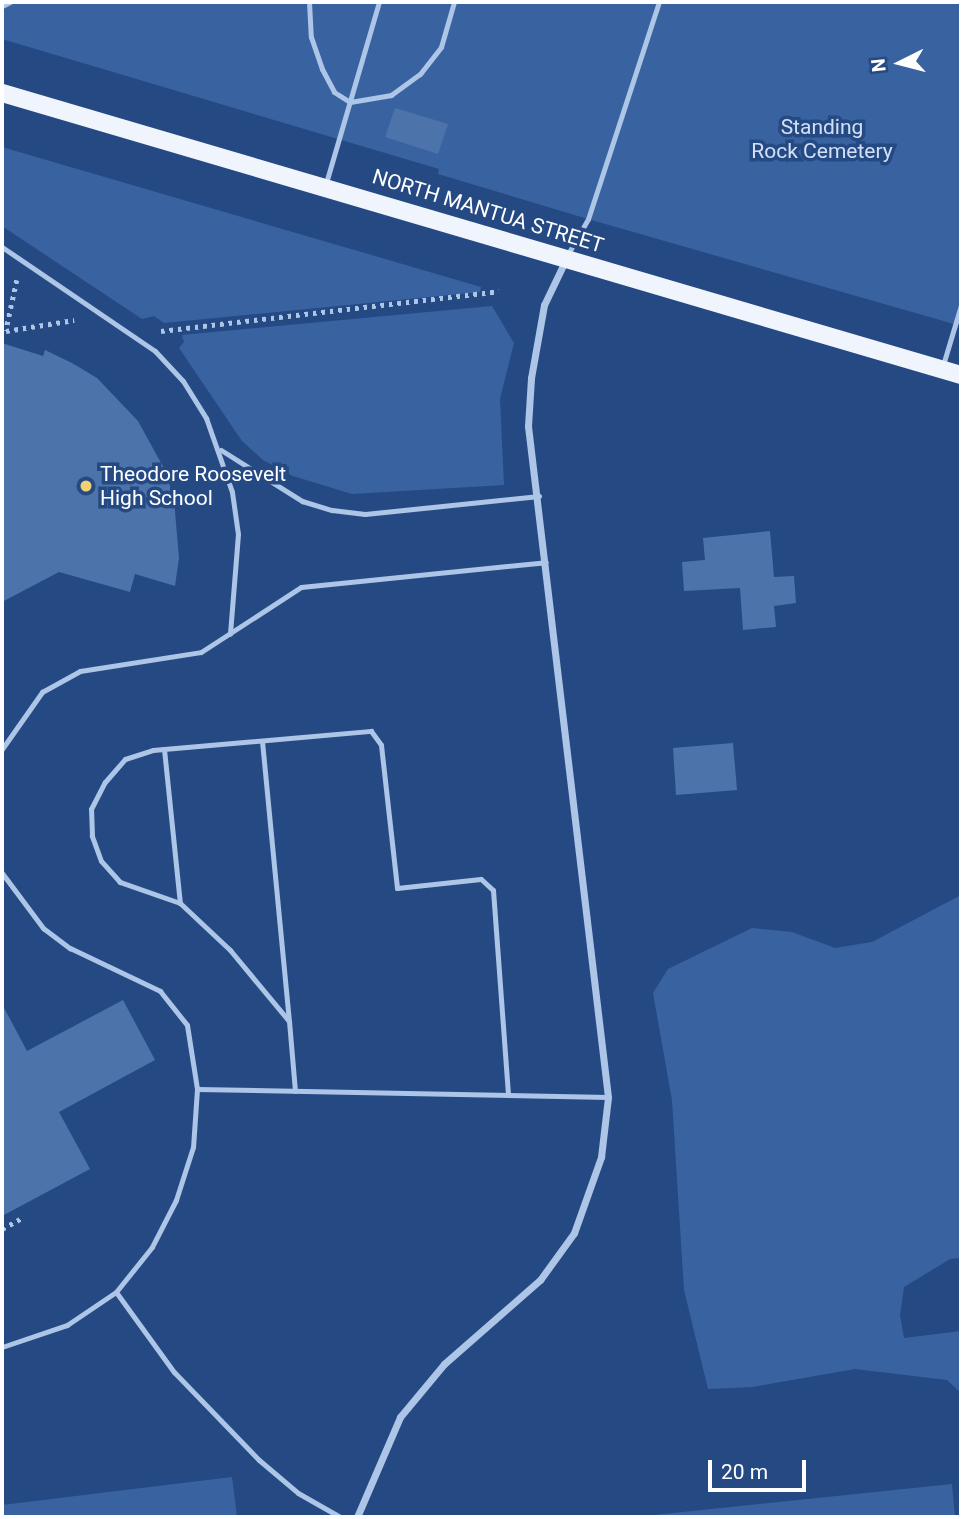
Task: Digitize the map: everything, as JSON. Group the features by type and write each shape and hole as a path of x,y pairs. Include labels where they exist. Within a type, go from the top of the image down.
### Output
{"main road":[{"name":"NORTH MANTUA STREET","path":"2,93 326,186 961,375"}],"street":[{"path":"357,1517 400,1417 444,1364 540,1280 573,1233 601,1157 608,1097 548,561 528,426 531,378 544,304 567,257"}],"lane":[{"path":"2,6 10,2"},
{"path":"309,2 311,37 321,69 334,92 350,102 391,95 420,74 441,47 454,2"},
{"path":"326,186 379,2"},
{"path":"567,257 588,219 659,2"},
{"path":"2,247 133,334 183,381 221,450 238,534 230,634"},
{"path":"942,369 961,305"},
{"path":"221,450 302,500 331,510 365,514 538,496"},
{"path":"2,749 31,702 80,671 201,652 301,587 548,561"},
{"path":"289,1021 230,950 180,903 120,882 102,861 92,836 91,810 105,782 125,759 164,749 371,731 381,745 397,888 481,879 493,890 508,1094"},
{"path":"262,741 295,1091"},
{"path":"164,749 180,903"},
{"path":"2,873 43,928 70,948 160,991 187,1025 197,1089 193,1147 176,1200 152,1247 116,1292 67,1325 2,1347"},
{"path":"197,1089 608,1097"},
{"path":"116,1292 174,1372 259,1460 298,1493 340,1517"}],"path":[{"path":"18,274 6,331 102,314"},
{"path":"133,334 499,291"},
{"path":"2,1229 24,1217"}],"green space":[{"name":"Standing Rock Cemetery","path":"2,2 961,2 961,326 588,219 438,174 439,169 2,39"},
{"path":"2,147 481,287 480,292 164,323 154,316 142,319 2,226"},
{"path":"492,306 514,343 500,399 504,485 352,494 293,476 263,460 242,441 179,348 184,342 182,335"},
{"path":"961,895 961,1258 950,1259 904,1287 900,1315 904,1338 961,1331 961,1393 947,1380 855,1369 752,1387 708,1389 684,1290 672,1100 653,993 668,969 752,928 792,932 835,948 872,942"},
{"path":"232,1477 237,1517 2,1517 2,1505"},
{"path":"952,1484 955,1517 635,1517"}],"building":[{"path":"395,108 448,124 438,154 385,137"},
{"name":"Theodore Roosevelt High School","path":"2,343 43,356 45,350 72,363 97,378 138,421 166,472 174,500 179,558 175,586 135,574 130,592 59,572 2,602"},
{"path":"770,531 774,577 794,576 796,603 774,606 776,627 743,630 740,588 684,591 682,562 705,560 703,538"},
{"path":"733,743 737,790 676,795 673,748"},
{"path":"123,1000 155,1060 59,1112 90,1169 2,1216 2,1004 27,1051"}],"place":[{"name":"Theodore Roosevelt High School","path":"86,486"}]}
